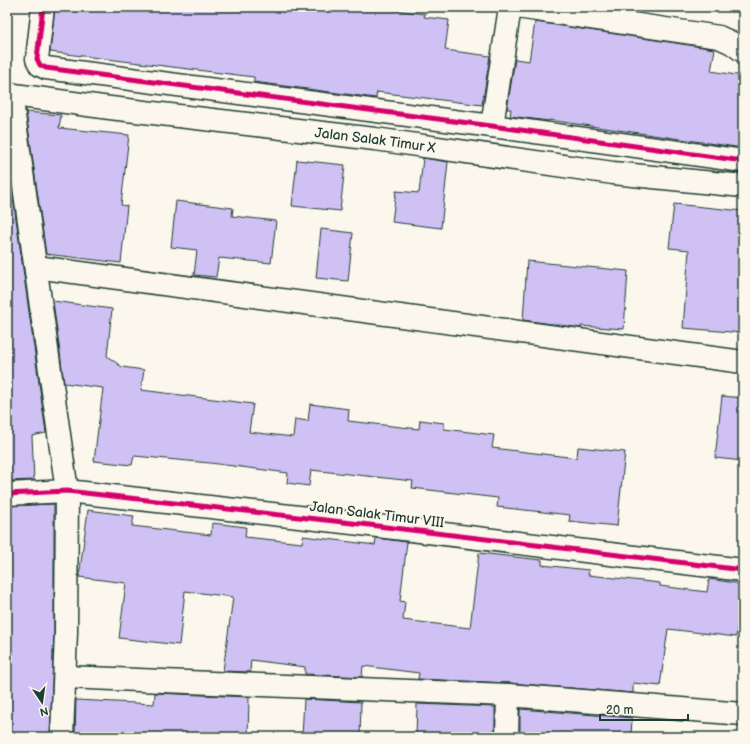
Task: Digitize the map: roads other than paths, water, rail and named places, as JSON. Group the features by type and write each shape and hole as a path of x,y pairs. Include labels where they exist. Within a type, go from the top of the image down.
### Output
{"street":[{"path":"43,7 37,59 40,66 46,68 492,126 743,161"},
{"path":"492,126 510,7"},
{"path":"517,7 719,37 732,42 743,51"},
{"path":"9,94 36,267 67,491 65,677 62,737"},
{"name":"Jalan Salak Timur X","path":"9,94 110,108 375,139 613,173 743,186"},
{"path":"36,267 743,362"},
{"name":"Jalan Salak Timur VIII","path":"7,494 67,491 361,524 743,570"},
{"path":"65,677 508,695 743,714"},
{"path":"507,737 508,695"}]}
